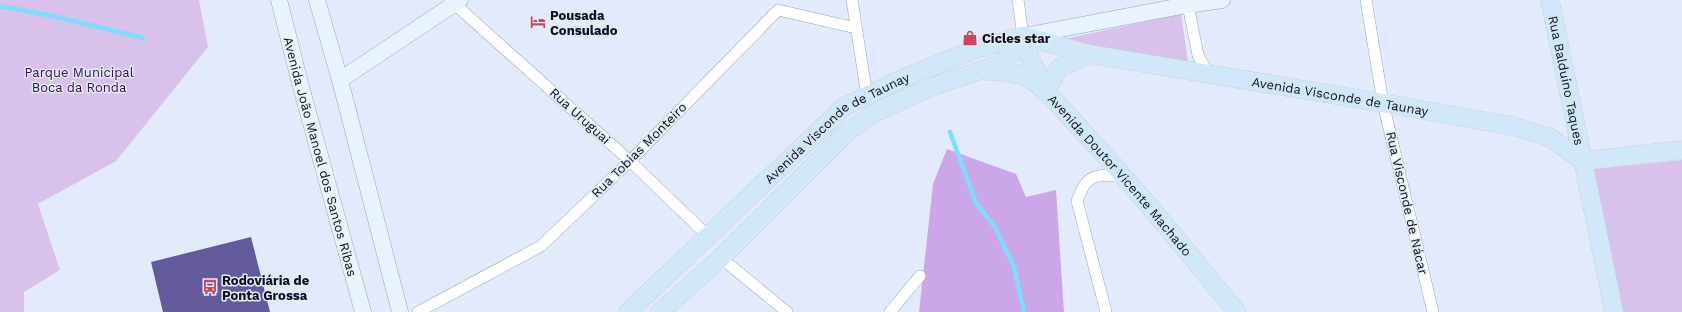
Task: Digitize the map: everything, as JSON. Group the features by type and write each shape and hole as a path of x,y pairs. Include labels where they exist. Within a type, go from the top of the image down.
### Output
{"main road":[{"name":"Avenida João Manoel dos Santos Ribas","path":"279,0 362,312"},
{"path":"317,0 340,80 400,312"},
{"path":"982,71 1000,64 1008,58 1014,52 1023,36 1187,2 1222,0"},
{"name":"Rua Balduíno Taques","path":"1550,0 1614,312"},
{"path":"340,80 454,1"},
{"path":"1023,36 1030,58 1046,92"},
{"name":"Avenida Visconde de Taunay","path":"628,312 844,107 899,80 973,50 1023,36 1090,54 1512,126 1549,138 1583,160"},
{"path":"1046,92 1059,68 1090,54"},
{"name":"Avenida Visconde de Taunay","path":"660,312 721,258 853,128 876,112 928,88 982,71"},
{"name":"Avenida Doutor Vicente Machado","path":"982,71 1002,71 1014,73 1030,80 1046,92 1125,177 1237,312"},
{"path":"1583,160 1682,150"}],"street":[{"path":"852,0 867,96"},
{"path":"1018,0 1023,36"},
{"name":"Rua Visconde de Nácar","path":"1366,0 1383,103 1433,312"},
{"name":"Rua Uruguai","path":"454,1 630,161 708,236"},
{"path":"1187,2 1198,55 1208,73"},
{"name":"Rua Tobias Monteiro","path":"418,312 541,246 630,161 778,10 856,28"},
{"path":"1106,312 1077,201 1085,184 1094,178 1106,175 1125,177"},
{"path":"721,258 787,312"},
{"path":"890,312 920,276"}],"green space":[{"name":"Parque Municipal Boca da Ronda","path":"0,0 199,0 208,47 116,161 38,204 60,270 24,292 24,312 0,312"},
{"path":"1181,14 1188,62 1060,40"},
{"path":"1682,160 1682,312 1622,312 1593,169"}],"shaded area":[{"path":"947,149 1016,174 1026,197 1056,190 1064,312 919,312 933,184"}],"building":[{"name":"Rodoviária de Ponta Grossa","path":"251,237 270,312 163,312 151,262"}],"waterway":[{"path":"0,6 53,16 143,38"},
{"path":"950,132 976,203 995,227 1014,267 1024,312"}],"place":[{"name":"Pousada Consulado","path":"538,22"},
{"name":"Cicles star","path":"970,38"},
{"name":"Rodoviária de Ponta Grossa","path":"210,287"}]}
